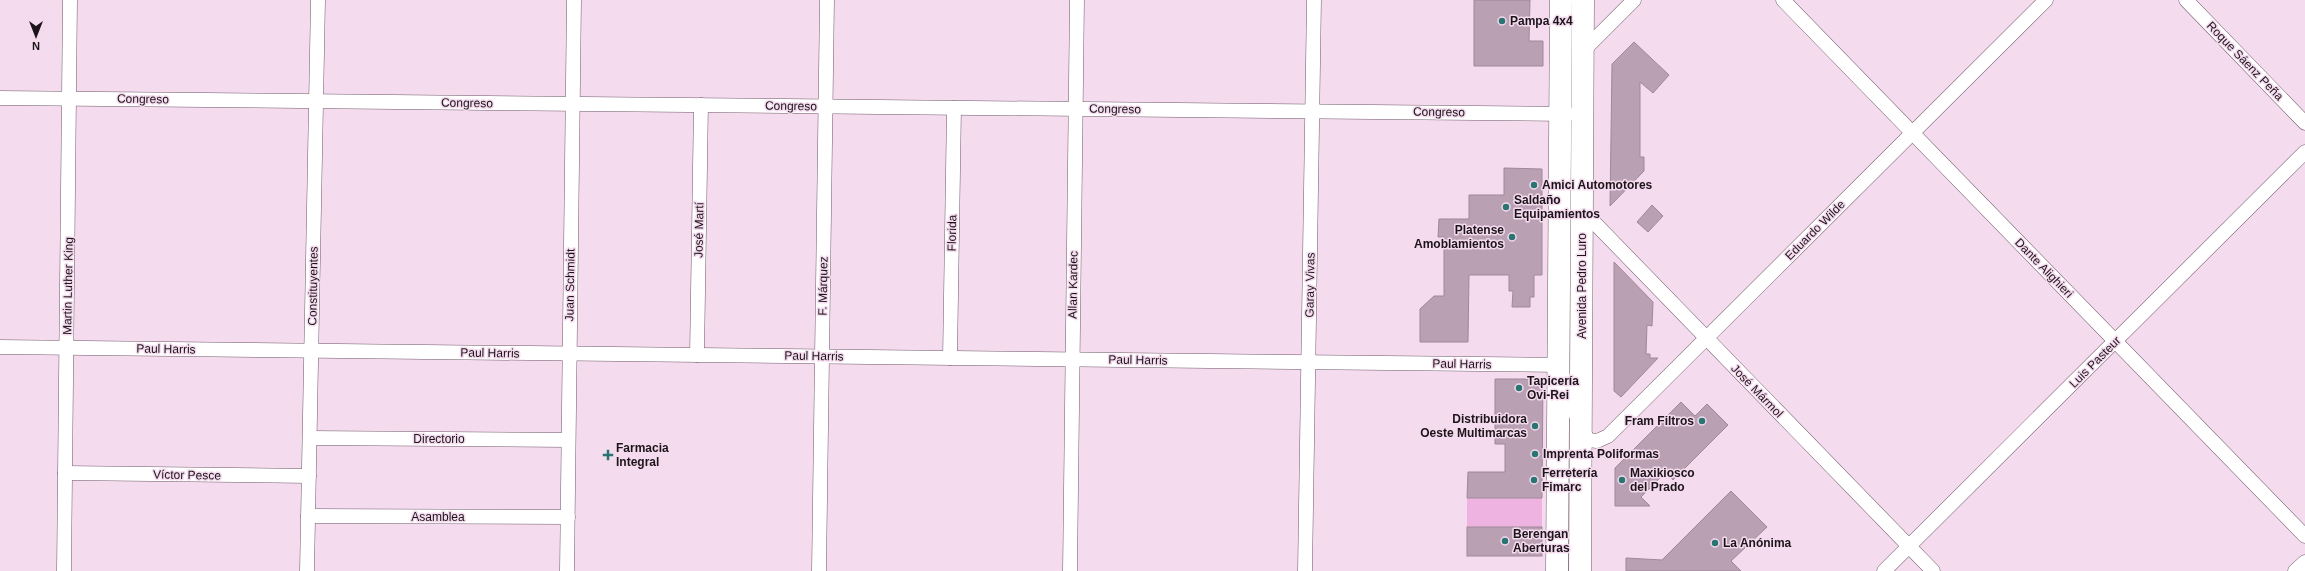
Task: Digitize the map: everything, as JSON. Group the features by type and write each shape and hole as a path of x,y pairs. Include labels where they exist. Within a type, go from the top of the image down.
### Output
{"main road":[{"name":"Avenida Pedro Luro","path":"1558,571 1561,0"},
{"name":"Avenida Pedro Luro","path":"1580,571 1583,0"}],"street":[{"name":"Martin Luther King","path":"64,571 70,0"},
{"name":"Constituyentes","path":"307,571 318,0"},
{"name":"Juan Schmidt","path":"567,571 574,0"},
{"name":"F. Márquez","path":"819,571 827,0"},
{"name":"Allan Kardec","path":"1070,571 1076,0"},
{"name":"Garay Vivas","path":"1305,571 1314,0"},
{"path":"1583,51 1634,0"},
{"name":"Dante Alighieri","path":"1783,0 2305,536"},
{"name":"Eduardo Wilde","path":"1581,430 1589,440 1597,441 1605,438 2046,0"},
{"name":"Roque Sáenz Peña","path":"2186,0 2305,122"},
{"name":"Congreso","path":"0,98 1583,114"},
{"name":"José Martí","path":"697,355 701,105"},
{"name":"Florida","path":"950,358 954,108"},
{"name":"Luis Pasteur","path":"1884,571 2305,152"},
{"name":"José Mármol","path":"1582,210 1933,571"},
{"name":"Paul Harris","path":"0,347 1558,365"},
{"path":"1558,365 1581,430"},
{"name":"Directorio","path":"310,438 568,440"},
{"name":"Víctor Pesce","path":"66,473 309,476"},
{"name":"Asamblea","path":"308,516 568,517"},
{"path":"2296,571 2305,562"}],"shaded area":[{"path":"1568,419 1570,419 1570,571 1566,571"},
{"path":"1467,498 1542,498 1542,527 1467,527"}],"building":[{"path":"1474,0 1530,0 1529,41 1543,41 1543,66 1474,66"},
{"path":"1634,42 1669,75 1653,93 1640,82 1640,157 1644,157 1644,171 1610,206 1612,64"},
{"path":"1504,168 1542,169 1542,275 1534,275 1534,297 1530,297 1530,307 1512,307 1513,291 1509,291 1509,275 1469,275 1468,342 1420,342 1420,309 1434,296 1444,296 1444,237 1438,237 1439,219 1469,219 1469,195 1504,195"},
{"path":"1652,205 1663,216 1648,232 1637,222"},
{"path":"1614,262 1653,302 1652,326 1647,325 1646,354 1650,354 1650,358 1658,358 1621,397 1614,391"},
{"path":"1495,379 1543,379 1542,498 1467,498 1468,472 1505,472 1505,444 1495,444"},
{"path":"1681,402 1695,416 1707,404 1728,425 1673,480 1666,472 1641,497 1650,506 1615,506 1615,468"},
{"name":"La Anónima","path":"1731,491 1767,527 1731,561 1741,571 1626,571 1626,558 1662,560"},
{"name":"Berengan Aberturas","path":"1467,527 1542,527 1542,556 1467,556"}],"place":[{"name":"Pampa 4x4","path":"1502,21"},
{"name":"Amici Automotores","path":"1534,185"},
{"name":"Saldaño Equipamientos","path":"1506,207"},
{"name":"Platense Amoblamientos","path":"1512,237"},
{"name":"Tapicería Ovi-Rei","path":"1519,388"},
{"name":"Fram Filtros","path":"1702,421"},
{"name":"Distribuidora Oeste Multimarcas","path":"1535,426"},
{"name":"Imprenta Poliformas","path":"1535,454"},
{"name":"Farmacia Integral","path":"608,455"},
{"name":"Ferretería Fimarc","path":"1534,480"},
{"name":"Maxikiosco del Prado","path":"1622,480"},
{"name":"Berengan Aberturas","path":"1505,541"},
{"name":"La Anónima","path":"1715,543"}]}
